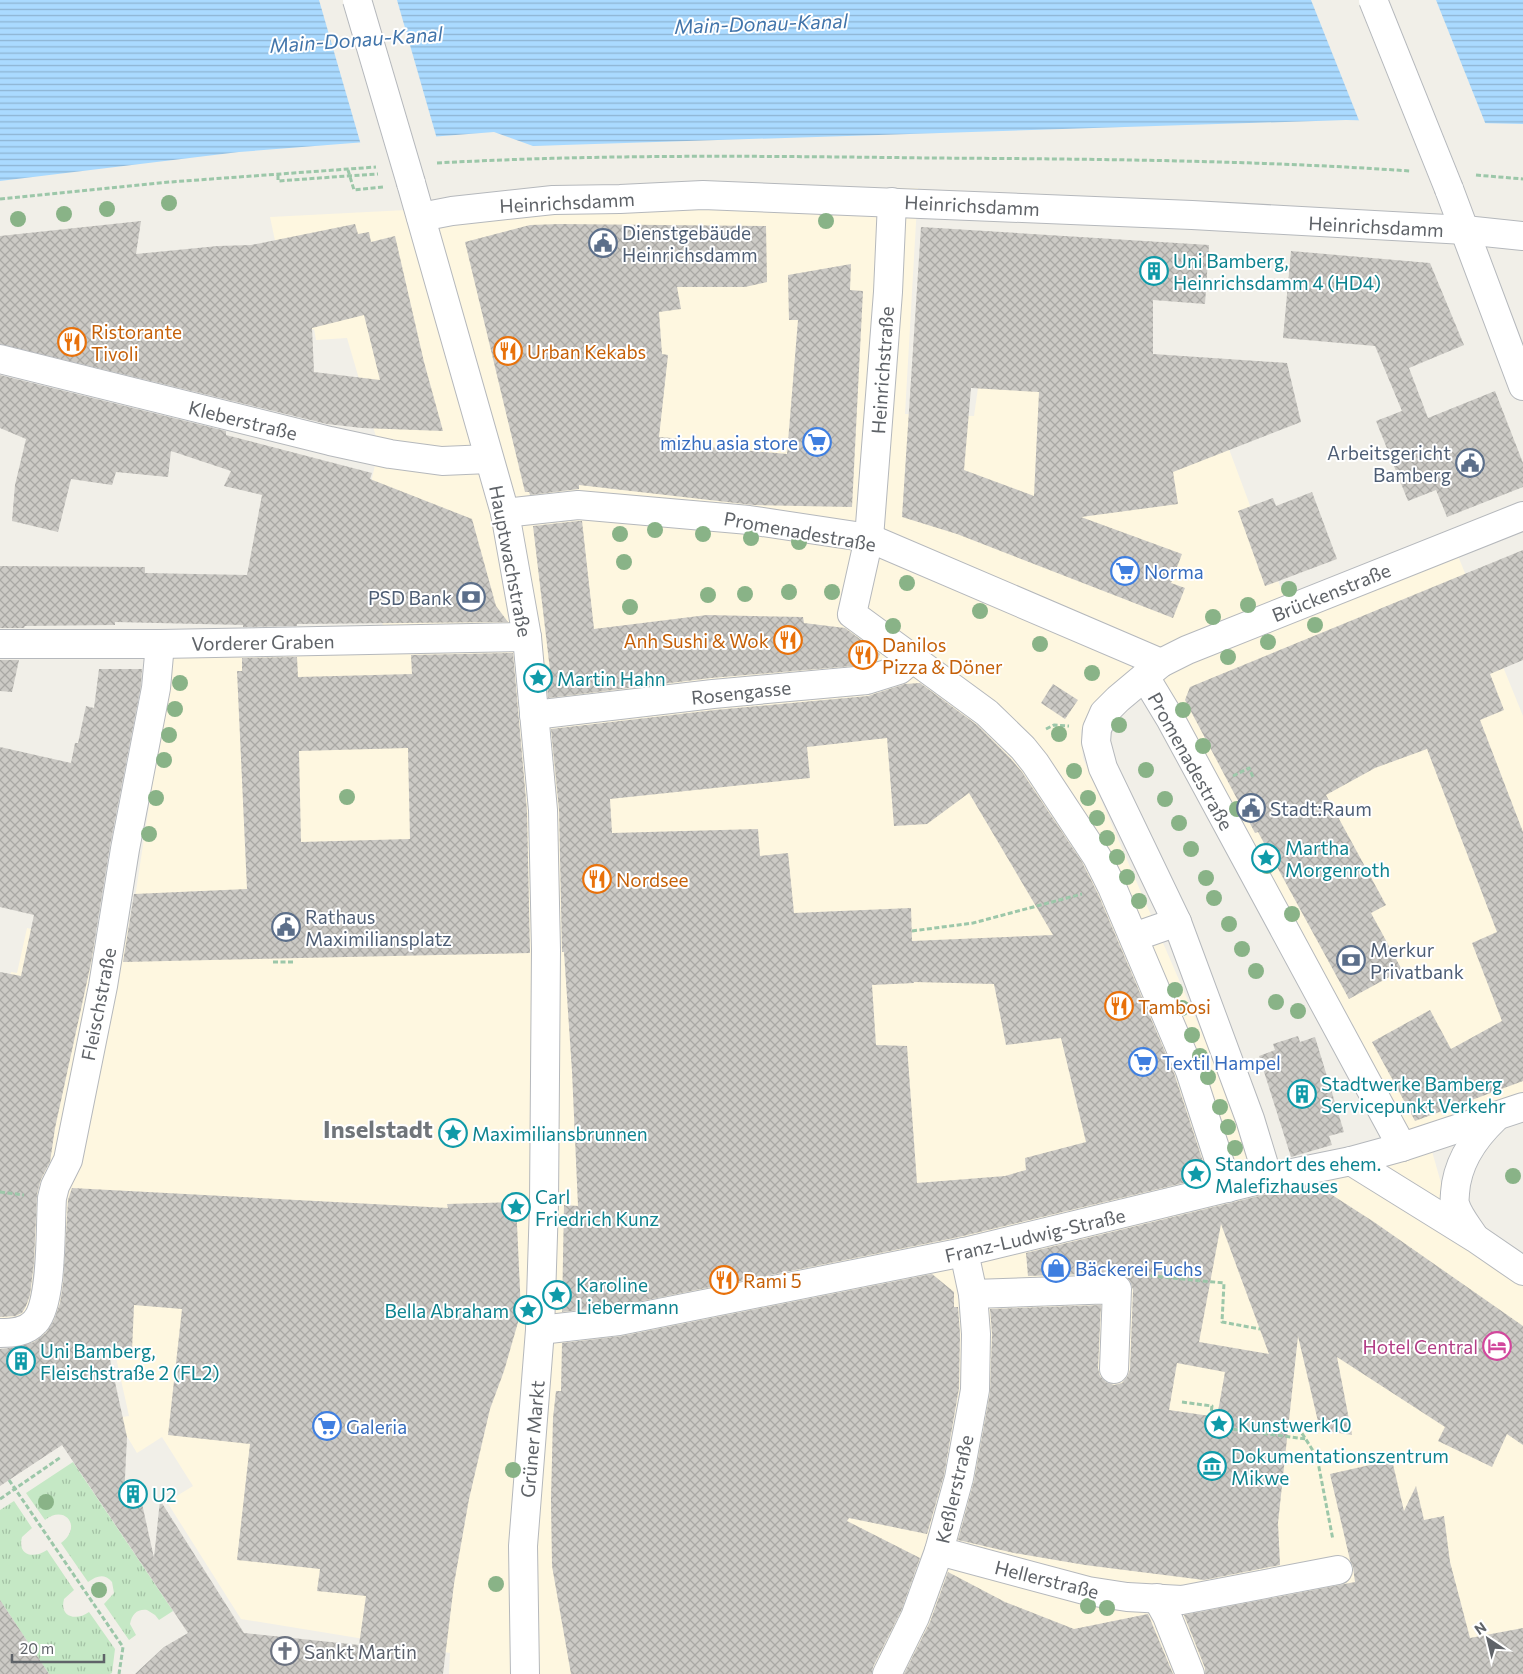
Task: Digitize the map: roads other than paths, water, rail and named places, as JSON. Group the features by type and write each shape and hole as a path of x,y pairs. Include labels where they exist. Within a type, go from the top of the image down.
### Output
{"street":[{"name":"Hauptwachstraße","path":"357,0 505,513 527,636 544,810 546,950 544,1204"},
{"path":"1373,0 1450,189 1523,386"},
{"name":"Heinrichsdamm","path":"421,217 452,211 553,200 703,195 1192,215 1465,230 1523,236"},
{"name":"Heinrichstraße","path":"892,202 888,292 870,538 852,614 912,659"},
{"name":"Kleberstraße","path":"0,359 330,441 390,454 442,461 488,459"},
{"name":"Promenadestraße","path":"505,513 578,504 748,520 870,538 1150,665 1170,720 1402,1147"},
{"name":"Brückenstraße","path":"1150,665 1523,516"},
{"name":"Vorderer Graben","path":"0,644 160,644 527,636"},
{"name":"Fleischstraße","path":"0,1333 16,1333 30,1327 37,1320 47,1293 52,1198 70,1150 103,986 125,849 156,688 160,644"},
{"path":"912,659 987,713 1029,755 1097,857 1134,937 1190,1071 1228,1188"},
{"name":"Rosengasse","path":"534,715 714,694 867,680 899,670 912,659"},
{"name":"Promenadestraße","path":"1146,858 1103,768 1096,742 1097,729 1104,713 1150,665"},
{"path":"1109,880 1146,858 1177,922 1250,1119 1268,1178"},
{"path":"1134,937 1177,922"},
{"path":"1167,1017 1207,1004"},
{"path":"1197,1095 1237,1084"},
{"name":"Franz-Ludwig-Straße","path":"540,1330 619,1320 964,1252 1268,1178 1351,1161 1402,1147 1523,1107"},
{"path":"1475,1238 1455,1204 1456,1182 1469,1148 1481,1131 1496,1117"},
{"path":"1351,1161 1475,1238 1523,1272"},
{"name":"Grüner Markt","path":"525,1674 523,1546 540,1330 544,1204"},
{"name":"Keßlerstraße","path":"887,1674 915,1617 939,1551 959,1478 975,1390 976,1334 973,1294 964,1252"},
{"path":"973,1294 1117,1290 1114,1369"},
{"name":"Hellerstraße","path":"939,1551 1088,1591 1127,1597 1182,1600 1338,1570"},
{"path":"1157,1598 1167,1616 1190,1674"}],"water":[{"name":"Main-Donau-Kanal","path":"0,0 1523,0 1523,124 1346,120 533,146 494,132 239,152 0,181"}],"place":[{"name":"Dienstgebäude Heinrichsdamm","path":"603,243"},
{"name":"Uni Bamberg, Heinrichsdamm 4 (HD4)","path":"1154,271"},
{"name":"Ristorante Tivoli","path":"72,342"},
{"name":"Urban Kekabs","path":"508,351"},
{"name":"mizhu asia store","path":"817,442"},
{"name":"Arbeitsgericht Bamberg","path":"1470,463"},
{"name":"Norma","path":"1125,571"},
{"name":"PSD Bank","path":"471,597"},
{"name":"Anh Sushi & Wok","path":"788,640"},
{"name":"Danilos Pizza & Döner","path":"863,655"},
{"name":"Martin Hahn","path":"538,678"},
{"name":"Stadt:Raum","path":"1251,808"},
{"name":"Martha Morgenroth","path":"1266,858"},
{"name":"Nordsee","path":"597,879"},
{"name":"Rathaus Maximiliansplatz","path":"286,927"},
{"name":"Merkur Privatbank","path":"1351,960"},
{"name":"Tambosi","path":"1119,1006"},
{"name":"Textil Hampel","path":"1143,1062"},
{"name":"Stadtwerke Bamberg Servicepunkt Verkehr","path":"1302,1094"},
{"name":"Maximiliansbrunnen","path":"453,1133"},
{"name":"Standort des ehem. Malefizhauses","path":"1196,1174"},
{"name":"Carl Friedrich Kunz","path":"516,1207"},
{"name":"Bäckerei Fuchs","path":"1056,1268"},
{"name":"Rami 5","path":"724,1280"},
{"name":"Karoline Liebermann","path":"557,1295"},
{"name":"Bella Abraham","path":"528,1310"},
{"name":"Hotel Central","path":"1497,1346"},
{"name":"Uni Bamberg, Fleischstraße 2 (FL2)","path":"21,1361"},
{"name":"Kunstwerk10","path":"1219,1424"},
{"name":"Galeria","path":"327,1426"},
{"name":"Dokumentationszentrum Mikwe","path":"1212,1466"},
{"name":"U2","path":"133,1494"},
{"name":"Sankt Martin","path":"285,1651"}],"district":[{"name":"Inselstadt","path":"378,1128"}]}
